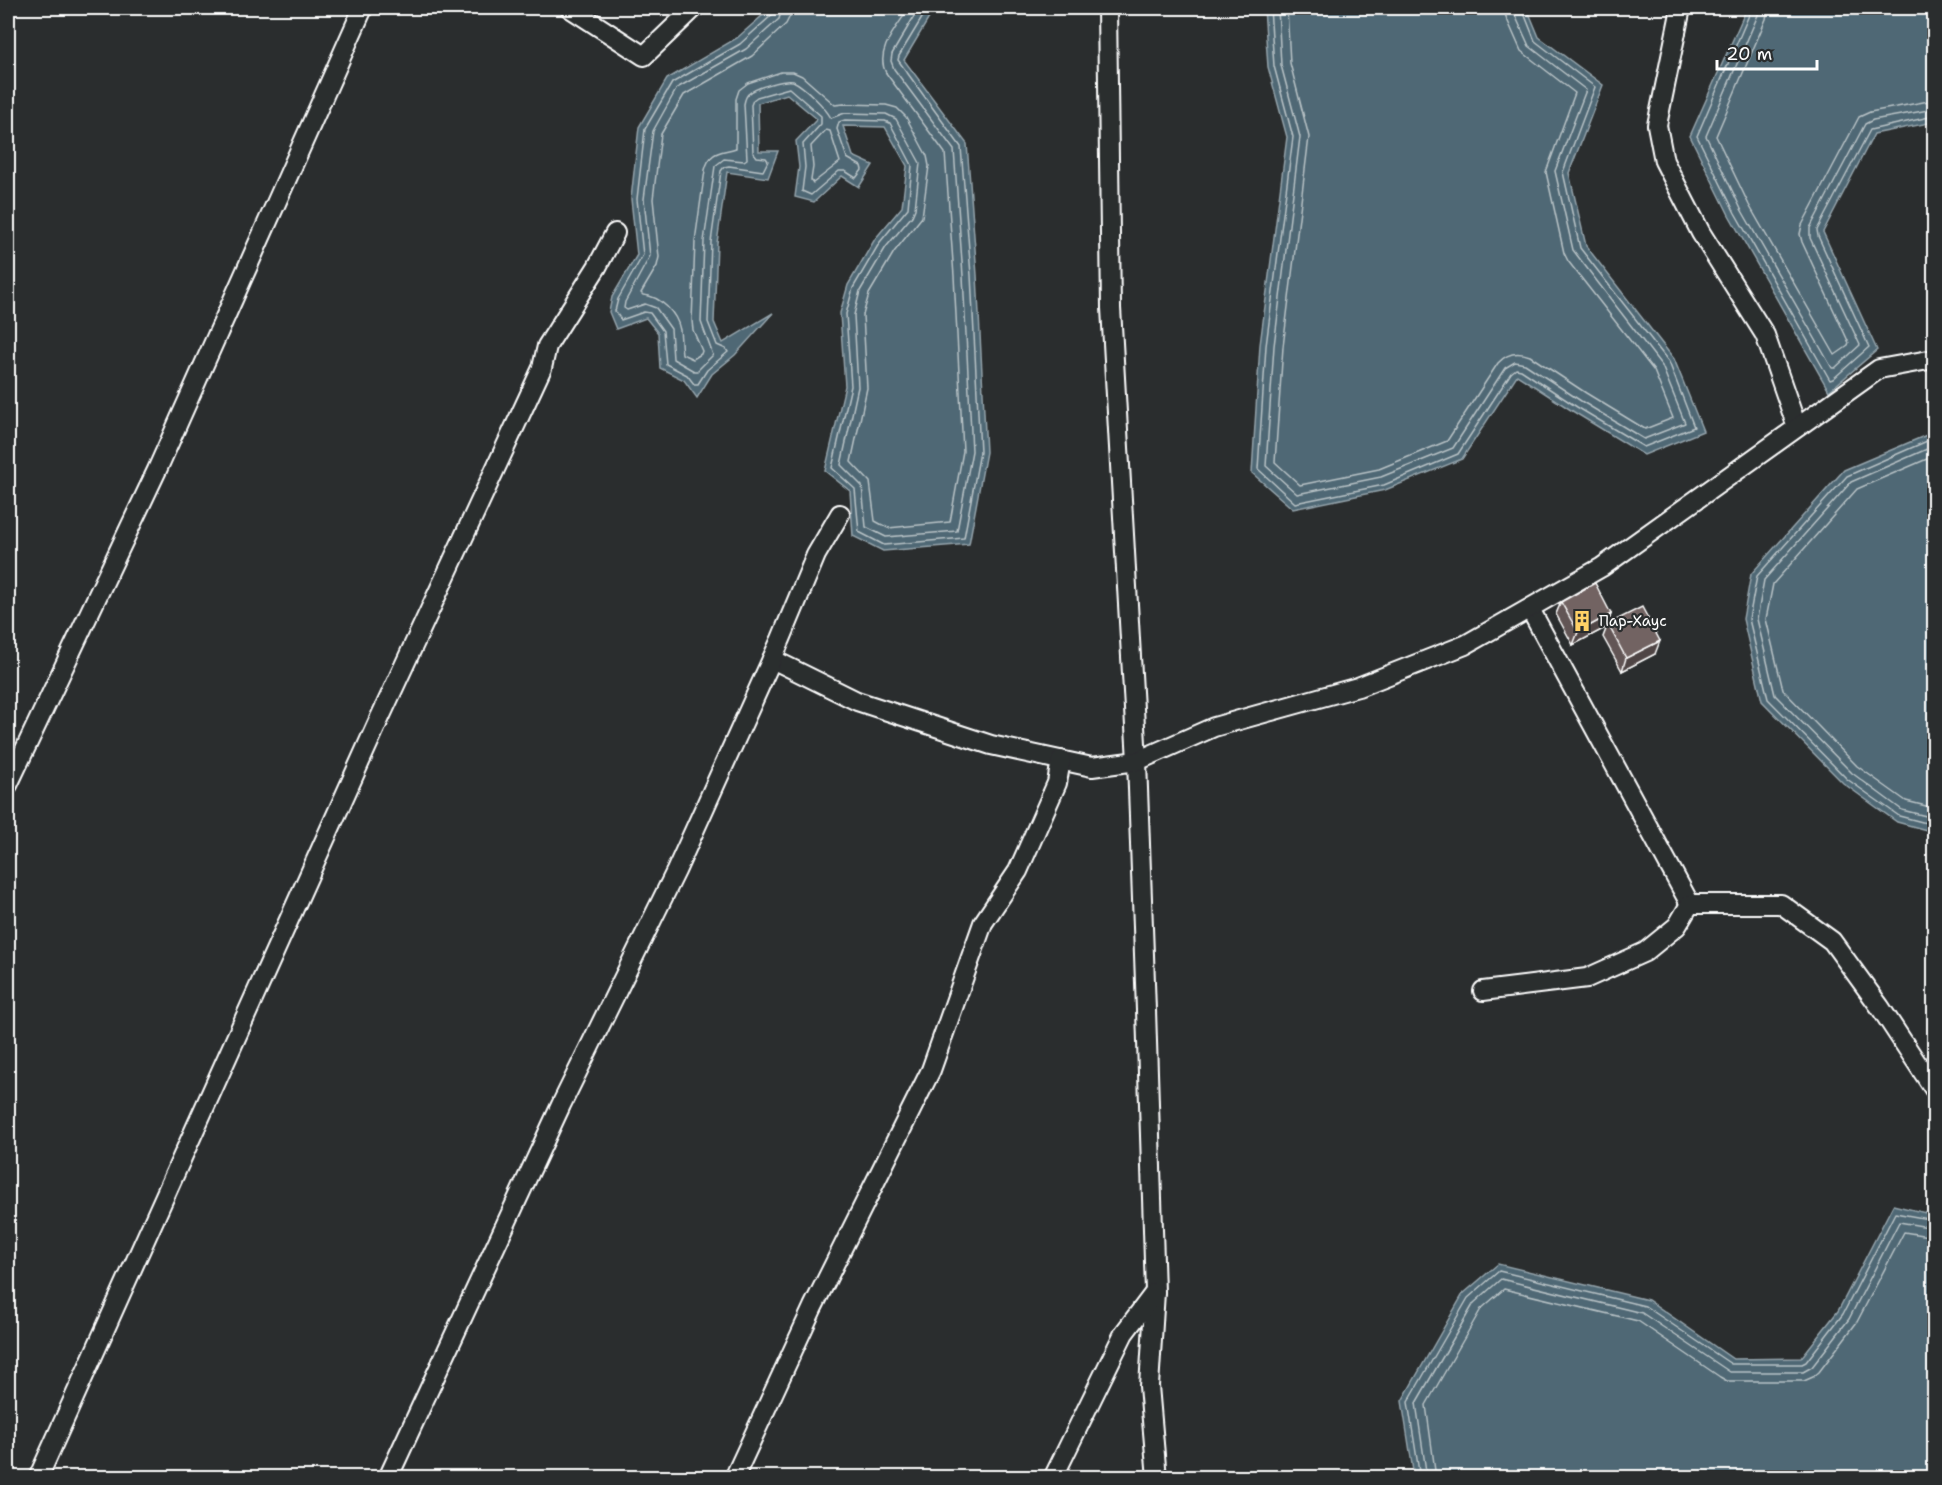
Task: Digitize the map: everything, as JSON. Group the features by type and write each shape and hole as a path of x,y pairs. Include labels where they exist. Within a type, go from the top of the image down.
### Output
{"lane":[{"path":"8,785 157,470 363,8"},
{"path":"570,8 644,56 694,8"},
{"path":"1107,8 1111,308 1137,761 1155,1293 1149,1386 1157,1478"},
{"path":"1681,8 1657,125 1664,161 1701,233 1765,335 1797,427"},
{"path":"38,1478 377,724 542,368 547,346 592,276 615,232"},
{"path":"772,659 857,701 991,745 1092,767 1137,761 1214,727 1369,683 1465,645 1602,567 1879,369 1935,359"},
{"path":"388,1478 561,1105 676,871 772,659 816,555 840,514"},
{"path":"1530,609 1690,904"},
{"path":"734,1478 813,1307 931,1070 983,923 1018,871 1057,783 1061,760"},
{"path":"1483,991 1587,978 1645,952 1677,926 1690,904"},
{"path":"1690,904 1781,904 1832,941 1935,1089"},
{"path":"1053,1478 1124,1333 1155,1293"}],"water":[{"path":"771,8 935,8 904,60 967,144 977,275 986,452 969,544 883,551 853,536 850,491 825,471 845,386 840,313 848,285 875,239 902,207 907,166 885,127 843,126 853,156 873,165 859,187 842,176 814,202 795,197 799,167 796,141 817,119 787,94 758,103 759,151 778,151 768,178 727,172 717,243 714,322 723,343 773,313 735,355 712,374 697,398 684,380 660,368 658,333 646,318 616,329 609,312 612,297 637,255 631,199 639,127 667,79 737,38"},
{"path":"1264,8 1527,8 1539,37 1603,85 1569,173 1586,246 1674,359 1703,431 1644,455 1517,375 1462,459 1385,490 1293,509 1252,473 1260,345 1287,137 1268,67"},
{"path":"1747,8 1934,8 1934,122 1874,134 1823,232 1877,350 1829,391 1729,215 1690,136"},
{"path":"1934,432 1934,832 1897,822 1843,783 1762,701 1743,619 1751,574 1844,470"},
{"path":"1893,1205 1934,1215 1934,1477 1414,1477 1402,1401 1463,1294 1498,1264 1648,1300 1733,1359 1801,1358 1838,1311"}],"building":[{"path":"1595,583 1611,614 1578,632 1561,602"},
{"path":"1642,607 1660,641 1626,658 1608,624"}],"place":[{"name":"Пар-Хаус","path":"1582,621"}]}
